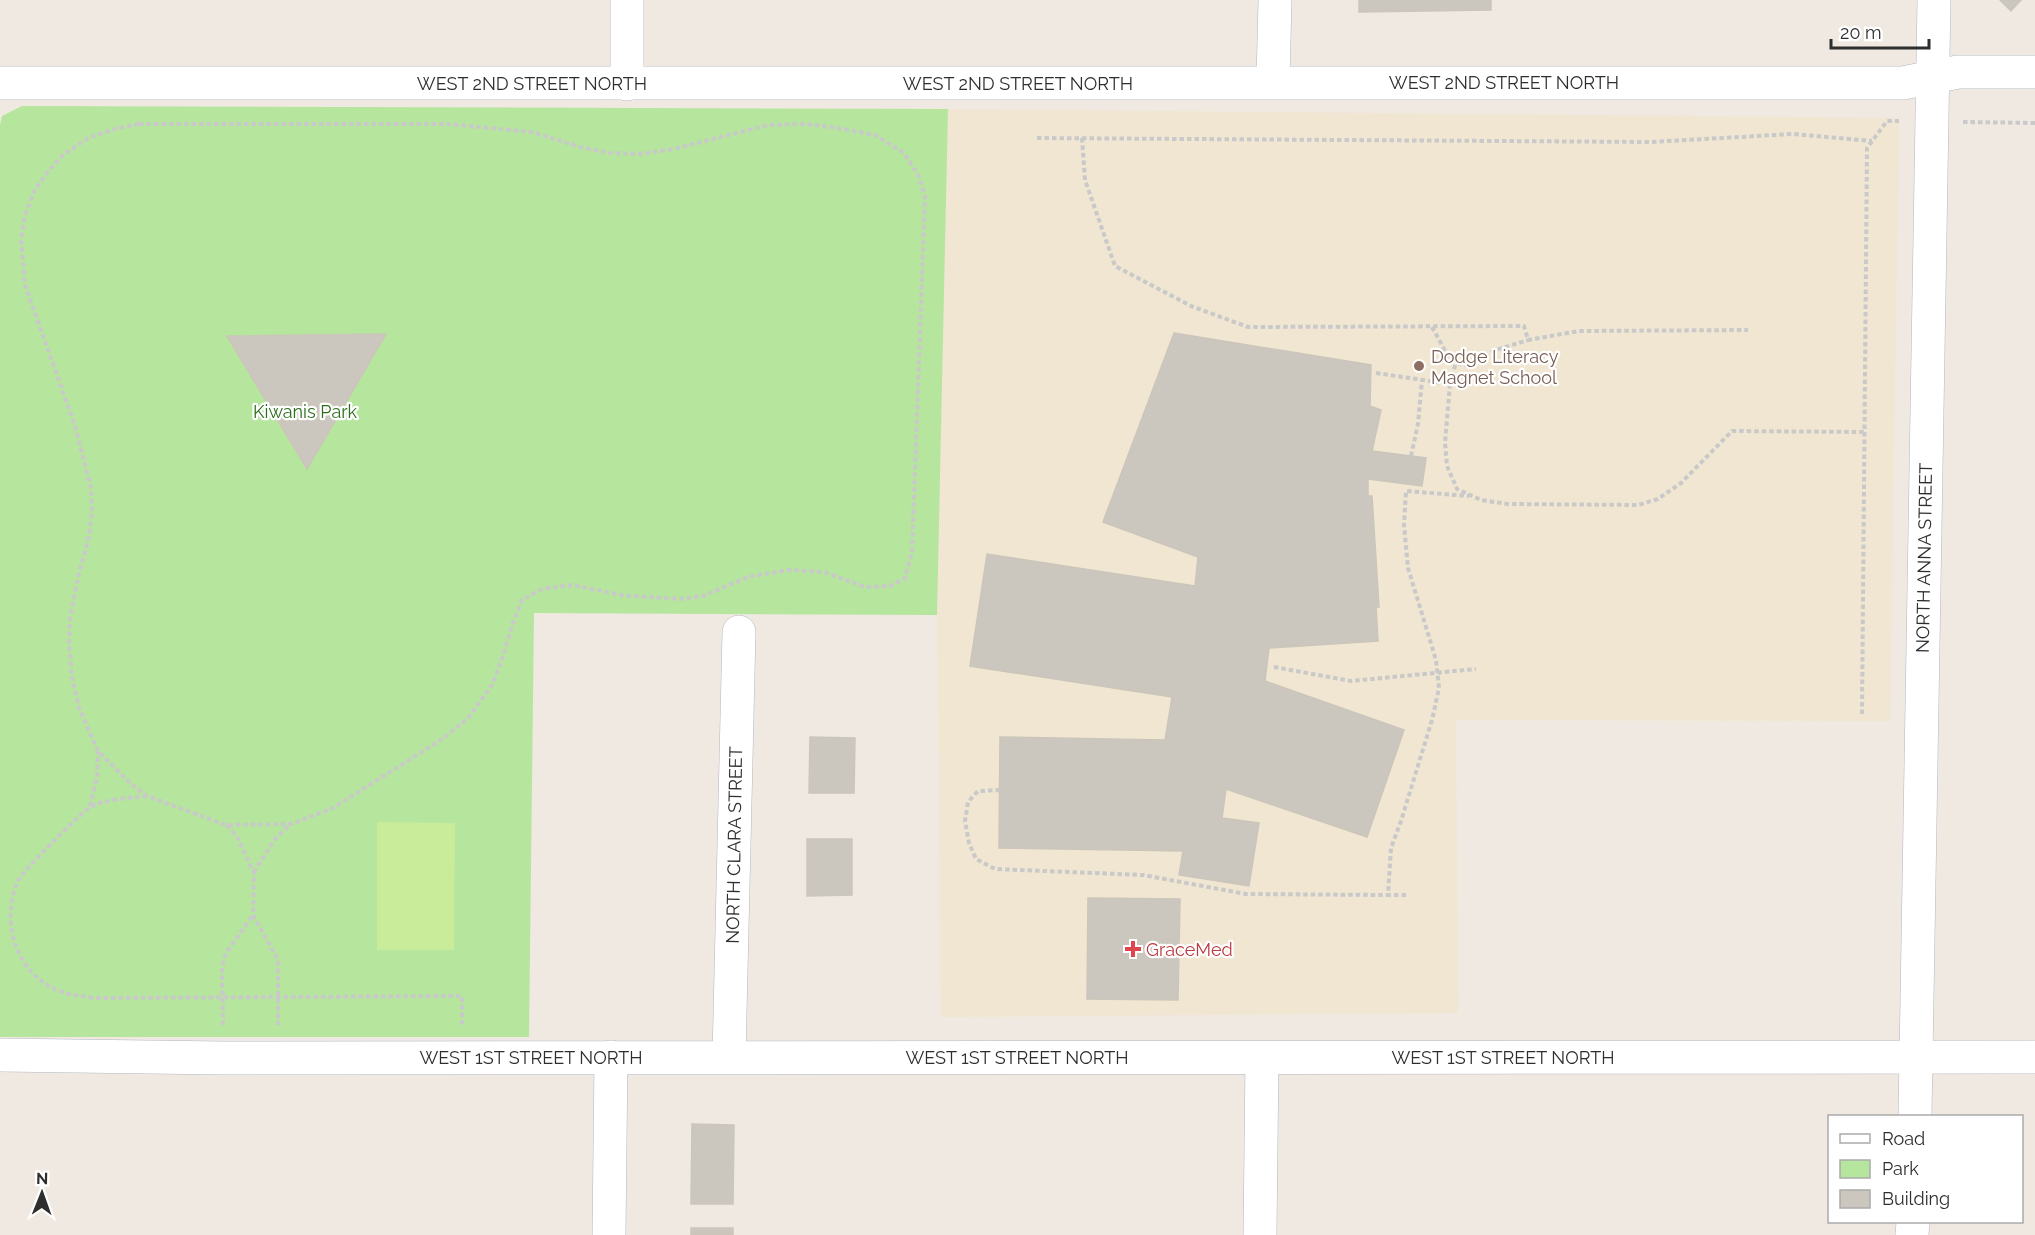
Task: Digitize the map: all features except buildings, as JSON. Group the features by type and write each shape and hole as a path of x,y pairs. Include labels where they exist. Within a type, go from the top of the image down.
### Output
{"street":[{"path":"627,0 627,84"},
{"path":"1273,82 1275,0"},
{"name":"NORTH ANNA STREET","path":"1915,1115 1934,0"},
{"name":"WEST 2ND STREET NORTH","path":"0,82 1903,83 1958,72 2035,72"},
{"name":"NORTH CLARA STREET","path":"729,1057 739,632"},
{"name":"WEST 1ST STREET NORTH","path":"0,1055 223,1058 2035,1057"},
{"path":"609,1235 611,1057"},
{"path":"1260,1235 1262,1058"}],"path":[{"path":"1862,714 1867,148 1887,121 2035,123"},
{"path":"140,124 447,124 532,132 580,147 609,153 639,154 674,149 768,125 806,124 875,135 903,153 919,176 926,196 912,552 905,578 890,586 865,586 824,572 788,570 748,577 703,596 680,599 621,595 572,585 542,589 522,600 492,685 468,718 444,738 333,808 291,824 226,825 147,796 131,784 99,751 79,708 72,678 69,645 70,618 89,537 92,510 91,488 75,426 25,285 21,251 25,215 35,190 64,154 90,137 140,124"},
{"path":"1037,138 1651,142 1793,134 1872,141"},
{"path":"1082,138 1085,180 1115,266 1191,306 1248,327 1524,326 1528,340"},
{"path":"1431,326 1449,358 1464,366 1496,350 1528,340 1579,331 1748,330"},
{"path":"1456,362 1450,384 1445,443 1447,466 1457,489 1490,501 1533,506 1638,505 1658,499 1681,483 1732,431 1864,432"},
{"path":"1376,373 1450,384"},
{"path":"1411,456 1418,424 1422,380"},
{"path":"1388,895 1391,848 1432,720 1439,688 1436,660 1408,568 1404,525 1406,491 1473,496"},
{"path":"1274,666 1351,681 1476,669"},
{"path":"89,807 97,778 99,751"},
{"path":"999,790 978,791 968,802 965,821 969,843 976,859 995,869 1143,875 1246,894 1406,895"},
{"path":"147,796 114,800 89,807 20,876 12,895 9,918 13,941 35,974 53,988 75,996 95,998 462,996 463,1057"},
{"path":"254,873 275,839 291,824"},
{"path":"226,825 237,837 254,873 253,915 278,960 278,1058"},
{"path":"223,1058 222,967 226,953 253,915"}],"shaded area":[{"name":"Dodge Literacy Magnet School","path":"948,109 1899,118 1890,721 1456,720 1458,1013 941,1017 937,615"}],"green space":[{"name":"Kiwanis Park","path":"22,106 948,109 937,615 534,613 529,1037 0,1037 0,125 2,116"},
{"path":"377,822 455,823 454,950 377,950"}],"place":[{"name":"Dodge Literacy Magnet School","path":"1419,366"},
{"name":"GraceMed","path":"1133,949"}]}
